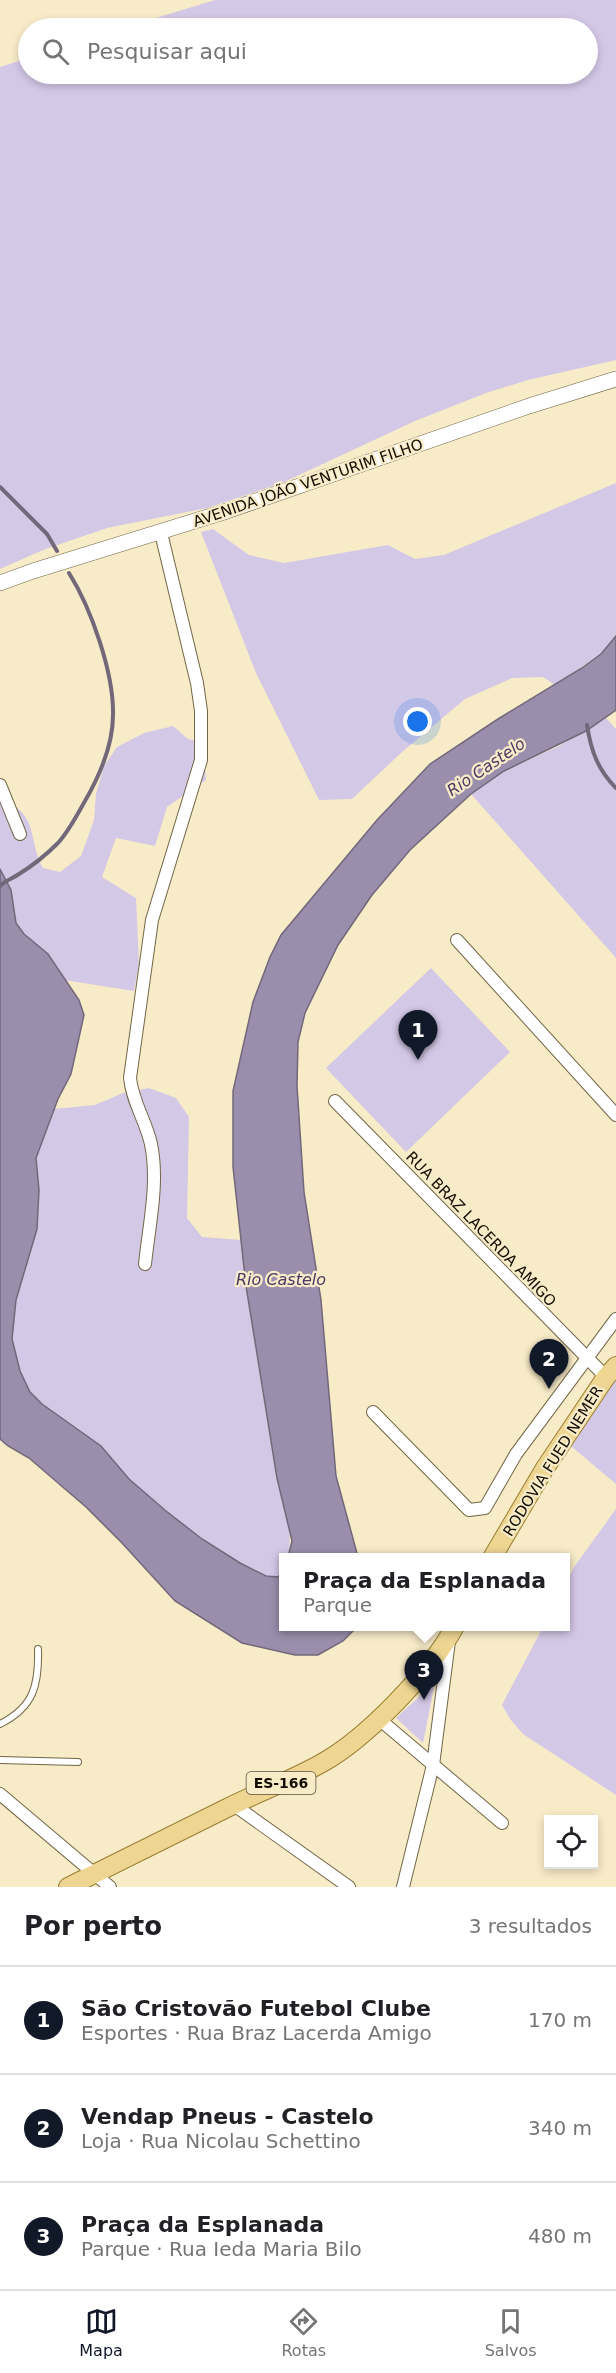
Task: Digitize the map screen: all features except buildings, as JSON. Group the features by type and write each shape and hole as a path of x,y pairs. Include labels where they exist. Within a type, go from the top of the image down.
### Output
{"main road":[{"name":"RODOVIA FUED NEMER","path":"494,1553 545,1468 611,1372"},
{"name":"ES-166","path":"68,1887 325,1762 379,1719 426,1669 452,1632"}],"street":[{"name":"AVENIDA JOÃO VENTURIM FILHO","path":"0,583 161,533 529,406 616,379"},
{"path":"145,1264 153,1155 131,1089 130,1078 152,920 201,760 201,711 197,683 161,533"},
{"path":"0,785 20,834"},
{"path":"457,940 616,1115"},
{"name":"RUA BRAZ LACERDA AMIGO","path":"335,1101 586,1359 611,1372"},
{"path":"373,1412 469,1510 485,1508 516,1454 616,1319"},
{"path":"403,1887 433,1765 452,1632"},
{"path":"379,1719 502,1823"},
{"path":"0,1794 93,1875 110,1887"},
{"path":"234,1805 349,1887"}],"lane":[{"path":"0,1724 23,1710 30,1701 39,1667 38,1649"},
{"path":"0,1760 78,1762"}],"shaded area":[{"path":"215,0 616,0 616,360 528,380 486,393 415,421 282,483 207,508 107,528 43,550 0,569 0,67 18,61 18,84 598,84 598,18 156,18"},
{"path":"616,483 616,636 601,654 555,685 543,677 512,678 465,699 402,752 352,799 319,800 256,673 201,532 213,529 249,555 284,563 388,545 415,559 444,555"},
{"path":"606,718 616,729 616,958 471,794 504,771 559,746"},
{"path":"173,726 188,739 203,743 206,780 167,807 155,846 116,838 102,877 136,898 139,964 134,991 64,980 48,954 24,934 16,923 11,890 0,869 0,798 13,805 27,819 43,868 60,872 81,856 94,820 96,794 104,766 117,747 144,733"},
{"path":"431,968 510,1052 406,1152 326,1068"},
{"path":"149,1088 176,1098 189,1117 187,1218 202,1237 241,1240 262,1389 290,1537 288,1553 279,1553 278,1577 266,1576 240,1563 202,1539 166,1511 129,1479 101,1446 42,1404 30,1392 20,1371 12,1339 16,1300 37,1229 39,1190 36,1158 54,1109 95,1105 123,1093"},
{"path":"616,1368 616,1484 565,1441"},
{"path":"616,1509 616,1795 523,1734 502,1705 541,1631 570,1631 570,1575"},
{"path":"435,1682 423,1743 396,1718"}],"water":[{"name":"Rio Castelo","path":"616,636 616,710 586,731 504,771 471,794 410,850 372,895 338,945 305,1013 298,1042 297,1086 304,1192 321,1300 336,1476 357,1553 289,1553 292,1541 277,1478 246,1286 233,1167 233,1091 253,1002 281,935 377,820 430,764 601,654"},
{"path":"0,869 11,890 16,923 24,934 48,954 79,1000 84,1015 71,1074 58,1099 36,1158 39,1190 37,1229 16,1300 12,1339 20,1371 30,1392 42,1404 101,1446 129,1479 166,1511 202,1539 240,1563 266,1576 279,1576 279,1631 353,1631 343,1641 318,1655 295,1655 242,1643 175,1601 86,1507 29,1458 0,1439"}],"waterway":[{"path":"0,487 47,534 57,551"},
{"path":"0,886 39,860 66,833 96,781 111,737 113,715 110,680 93,622 69,573"},
{"path":"587,725 596,760 616,788"}],"place":[{"name":"São Cristovão Futebol Clube","path":"418,1060"},
{"name":"Vendap Pneus - Castelo","path":"549,1389"},
{"name":"Praça da Esplanada","path":"424,1700"}]}
